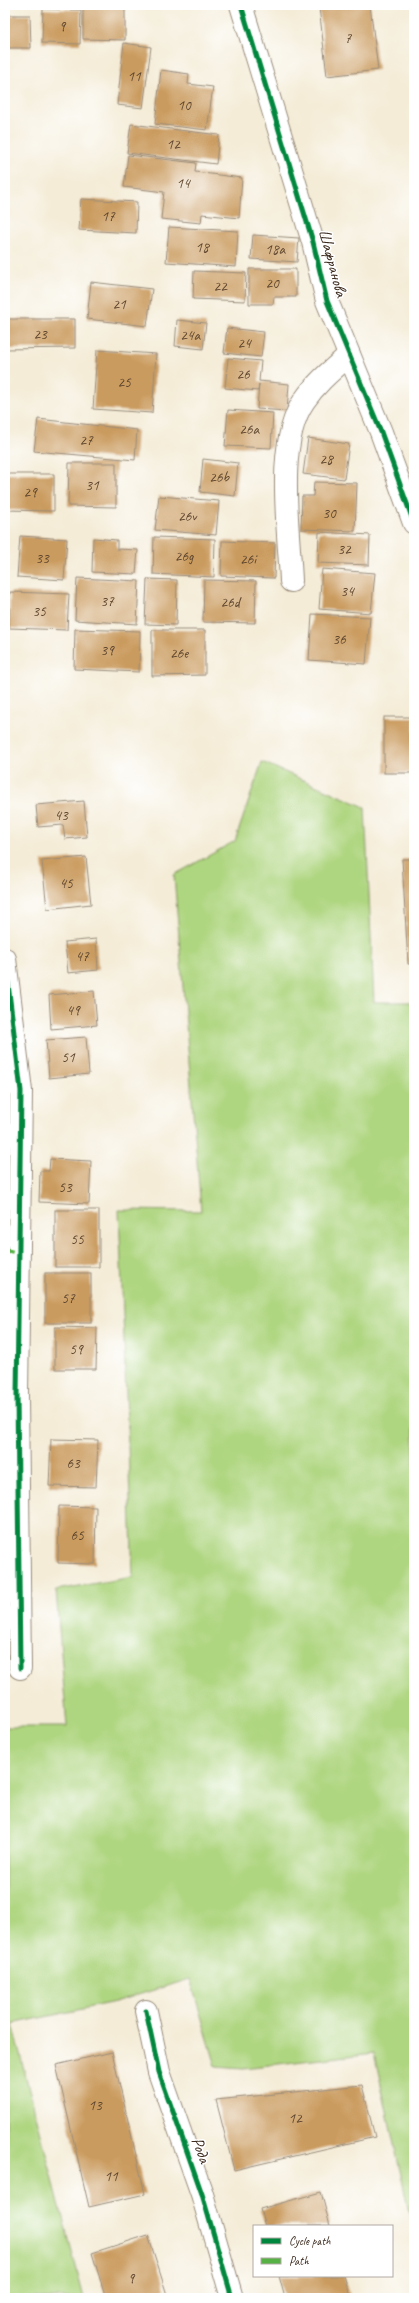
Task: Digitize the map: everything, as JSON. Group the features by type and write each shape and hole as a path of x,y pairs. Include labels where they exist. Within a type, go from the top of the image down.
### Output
{"street":[{"name":"Шафранова","path":"241,5 313,242 327,301 348,356 381,432 414,523"},
{"path":"291,580 286,455 290,431 303,402 321,379 348,356"},
{"path":"5,960 21,1091 17,1396 20,1668"},
{"name":"Рода","path":"146,2011 159,2072 202,2194 232,2298"}],"green space":[{"path":"262,762 365,807 374,1002 414,1002 414,2234 374,2053 243,2068 216,2066 190,1979 115,2002 12,2024 84,2298 5,2298 5,1727 67,1727 56,1590 133,1577 119,1210 201,1211 174,875 235,841"},
{"path":"5,1088 21,1091 18,1253 5,1248"}],"building":[{"path":"83,5 125,5 125,40 83,39"},
{"path":"334,5 370,5 378,70 327,76 319,7"},
{"path":"43,9 81,10 80,44 42,43"},
{"path":"5,15 30,15 31,48 5,48"},
{"path":"124,43 151,47 143,108 117,105"},
{"path":"161,70 189,74 188,84 213,87 207,130 155,124"},
{"path":"131,124 219,135 216,164 127,153"},
{"path":"128,155 196,163 195,172 242,178 239,218 202,214 201,223 161,219 164,192 124,187"},
{"path":"81,199 137,202 136,233 79,230"},
{"path":"169,227 238,231 236,267 166,262"},
{"path":"253,235 299,238 297,262 251,259"},
{"path":"249,269 296,269 296,297 274,297 273,304 249,304"},
{"path":"194,271 246,273 245,301 193,299"},
{"path":"91,282 152,289 147,326 87,319"},
{"path":"5,319 75,319 75,348 5,349"},
{"path":"177,320 206,323 203,349 175,346"},
{"path":"227,328 264,332 261,357 224,353"},
{"path":"97,350 156,354 152,413 93,409"},
{"path":"228,358 261,361 259,381 289,384 287,411 257,409 259,384 258,391 225,388"},
{"path":"228,410 273,413 271,448 225,446"},
{"path":"38,419 137,430 135,460 34,451"},
{"path":"308,438 349,444 344,479 303,474"},
{"path":"203,459 238,463 235,496 200,492"},
{"path":"69,463 116,463 116,507 68,506"},
{"path":"5,474 54,474 54,511 5,510"},
{"path":"314,482 357,483 355,531 301,529 302,496 313,496"},
{"path":"159,496 219,501 216,535 155,530"},
{"path":"319,532 370,535 369,565 318,563"},
{"path":"20,536 67,539 64,580 17,577"},
{"path":"154,537 215,539 214,577 153,574"},
{"path":"93,538 117,540 117,549 138,550 136,574 92,572"},
{"path":"222,541 275,543 274,578 221,576"},
{"path":"322,569 375,573 371,613 319,609"},
{"path":"77,578 139,581 137,624 75,620"},
{"path":"147,579 177,580 176,625 145,624"},
{"path":"204,580 256,581 255,623 203,622"},
{"path":"10,592 69,594 67,630 9,628"},
{"path":"312,614 370,617 366,664 309,660"},
{"path":"75,629 140,631 139,672 74,669"},
{"path":"152,630 205,630 205,675 152,676"},
{"path":"384,717 414,717 414,773 384,773"},
{"path":"84,801 87,837 65,839 63,825 38,827 36,805"},
{"path":"412,802 414,802 414,839 413,839"},
{"path":"86,857 91,904 47,909 42,861"},
{"path":"402,859 414,859 414,964 408,964"},
{"path":"96,939 98,970 68,973 65,942"},
{"path":"94,991 97,1025 51,1029 49,995"},
{"path":"86,1037 89,1074 49,1078 46,1040"},
{"path":"50,1159 91,1161 89,1204 39,1202 40,1171 49,1171"},
{"path":"55,1210 99,1210 99,1267 55,1267"},
{"path":"45,1273 91,1273 91,1323 45,1323"},
{"path":"55,1327 97,1328 96,1369 55,1369"},
{"path":"51,1439 98,1440 96,1487 49,1486"},
{"path":"59,1506 96,1507 95,1564 58,1563"},
{"path":"112,2052 145,2194 89,2207 56,2065"},
{"path":"362,2085 375,2137 234,2170 216,2100"},
{"path":"321,2192 330,2225 265,2225 260,2209"},
{"path":"148,2235 168,2298 106,2298 92,2253"},
{"path":"279,2277 344,2277 351,2298 285,2298"}],"marked path":[{"path":"5,1250 18,1253"}],"cycle path":[{"path":"241,5 313,242 327,301 381,432 414,523"},
{"path":"5,959 21,1091 17,1396 20,1668"},
{"path":"146,2011 159,2072 202,2194 232,2298"}]}
